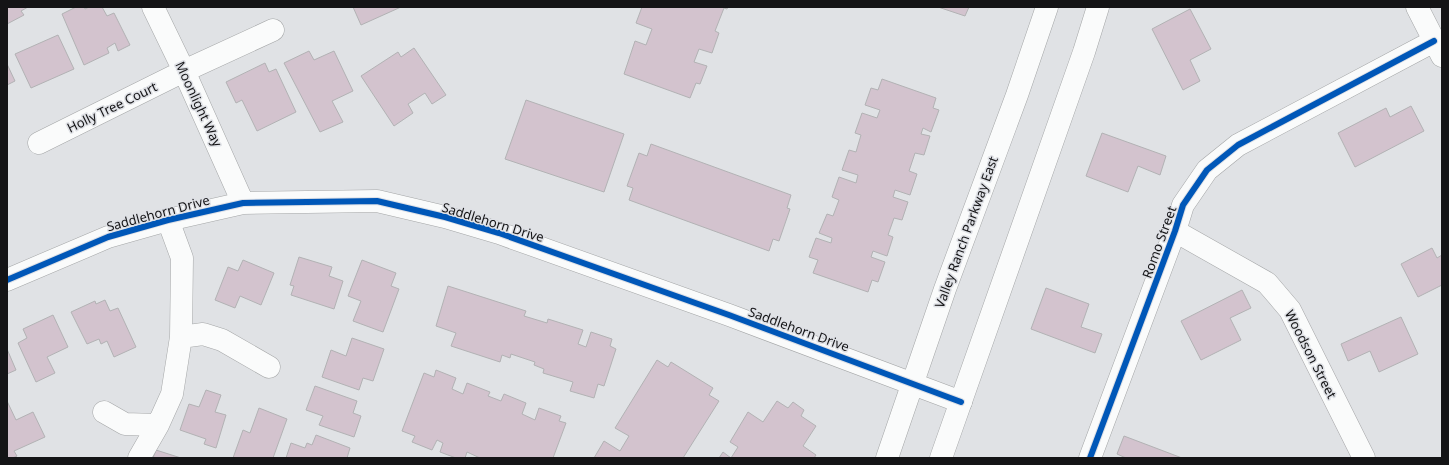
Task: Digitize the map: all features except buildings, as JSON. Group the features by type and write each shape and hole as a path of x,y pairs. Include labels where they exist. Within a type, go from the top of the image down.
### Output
{"street":[{"name":"Moonlight Way","path":"153,7 244,203"},
{"name":"Valley Ranch Parkway East","path":"887,458 944,289 1017,94 1047,7"},
{"path":"941,458 1081,60 1098,7"},
{"path":"1417,7 1438,49"},
{"name":"Holly Tree Court","path":"39,142 184,71 273,30"},
{"name":"Romo Street","path":"1090,458 1184,205 1207,170 1238,145 1438,49"},
{"name":"Saddlehorn Drive","path":"7,280 108,237 168,220 244,203 377,201 445,217 499,233 736,318 961,402"},
{"path":"139,458 158,425 172,394 181,337 182,258 168,220"},
{"name":"Woodson Street","path":"1175,231 1267,283 1290,310 1364,458"},
{"path":"181,337 203,334 222,340 269,367"},
{"path":"104,412 125,424 158,425"}],"cycle path":[{"path":"1090,458 1175,231 1183,205 1207,170 1238,145 1434,41"},
{"path":"7,280 108,237 168,220 243,203 377,201 445,217 499,233 729,315 961,402"}]}
